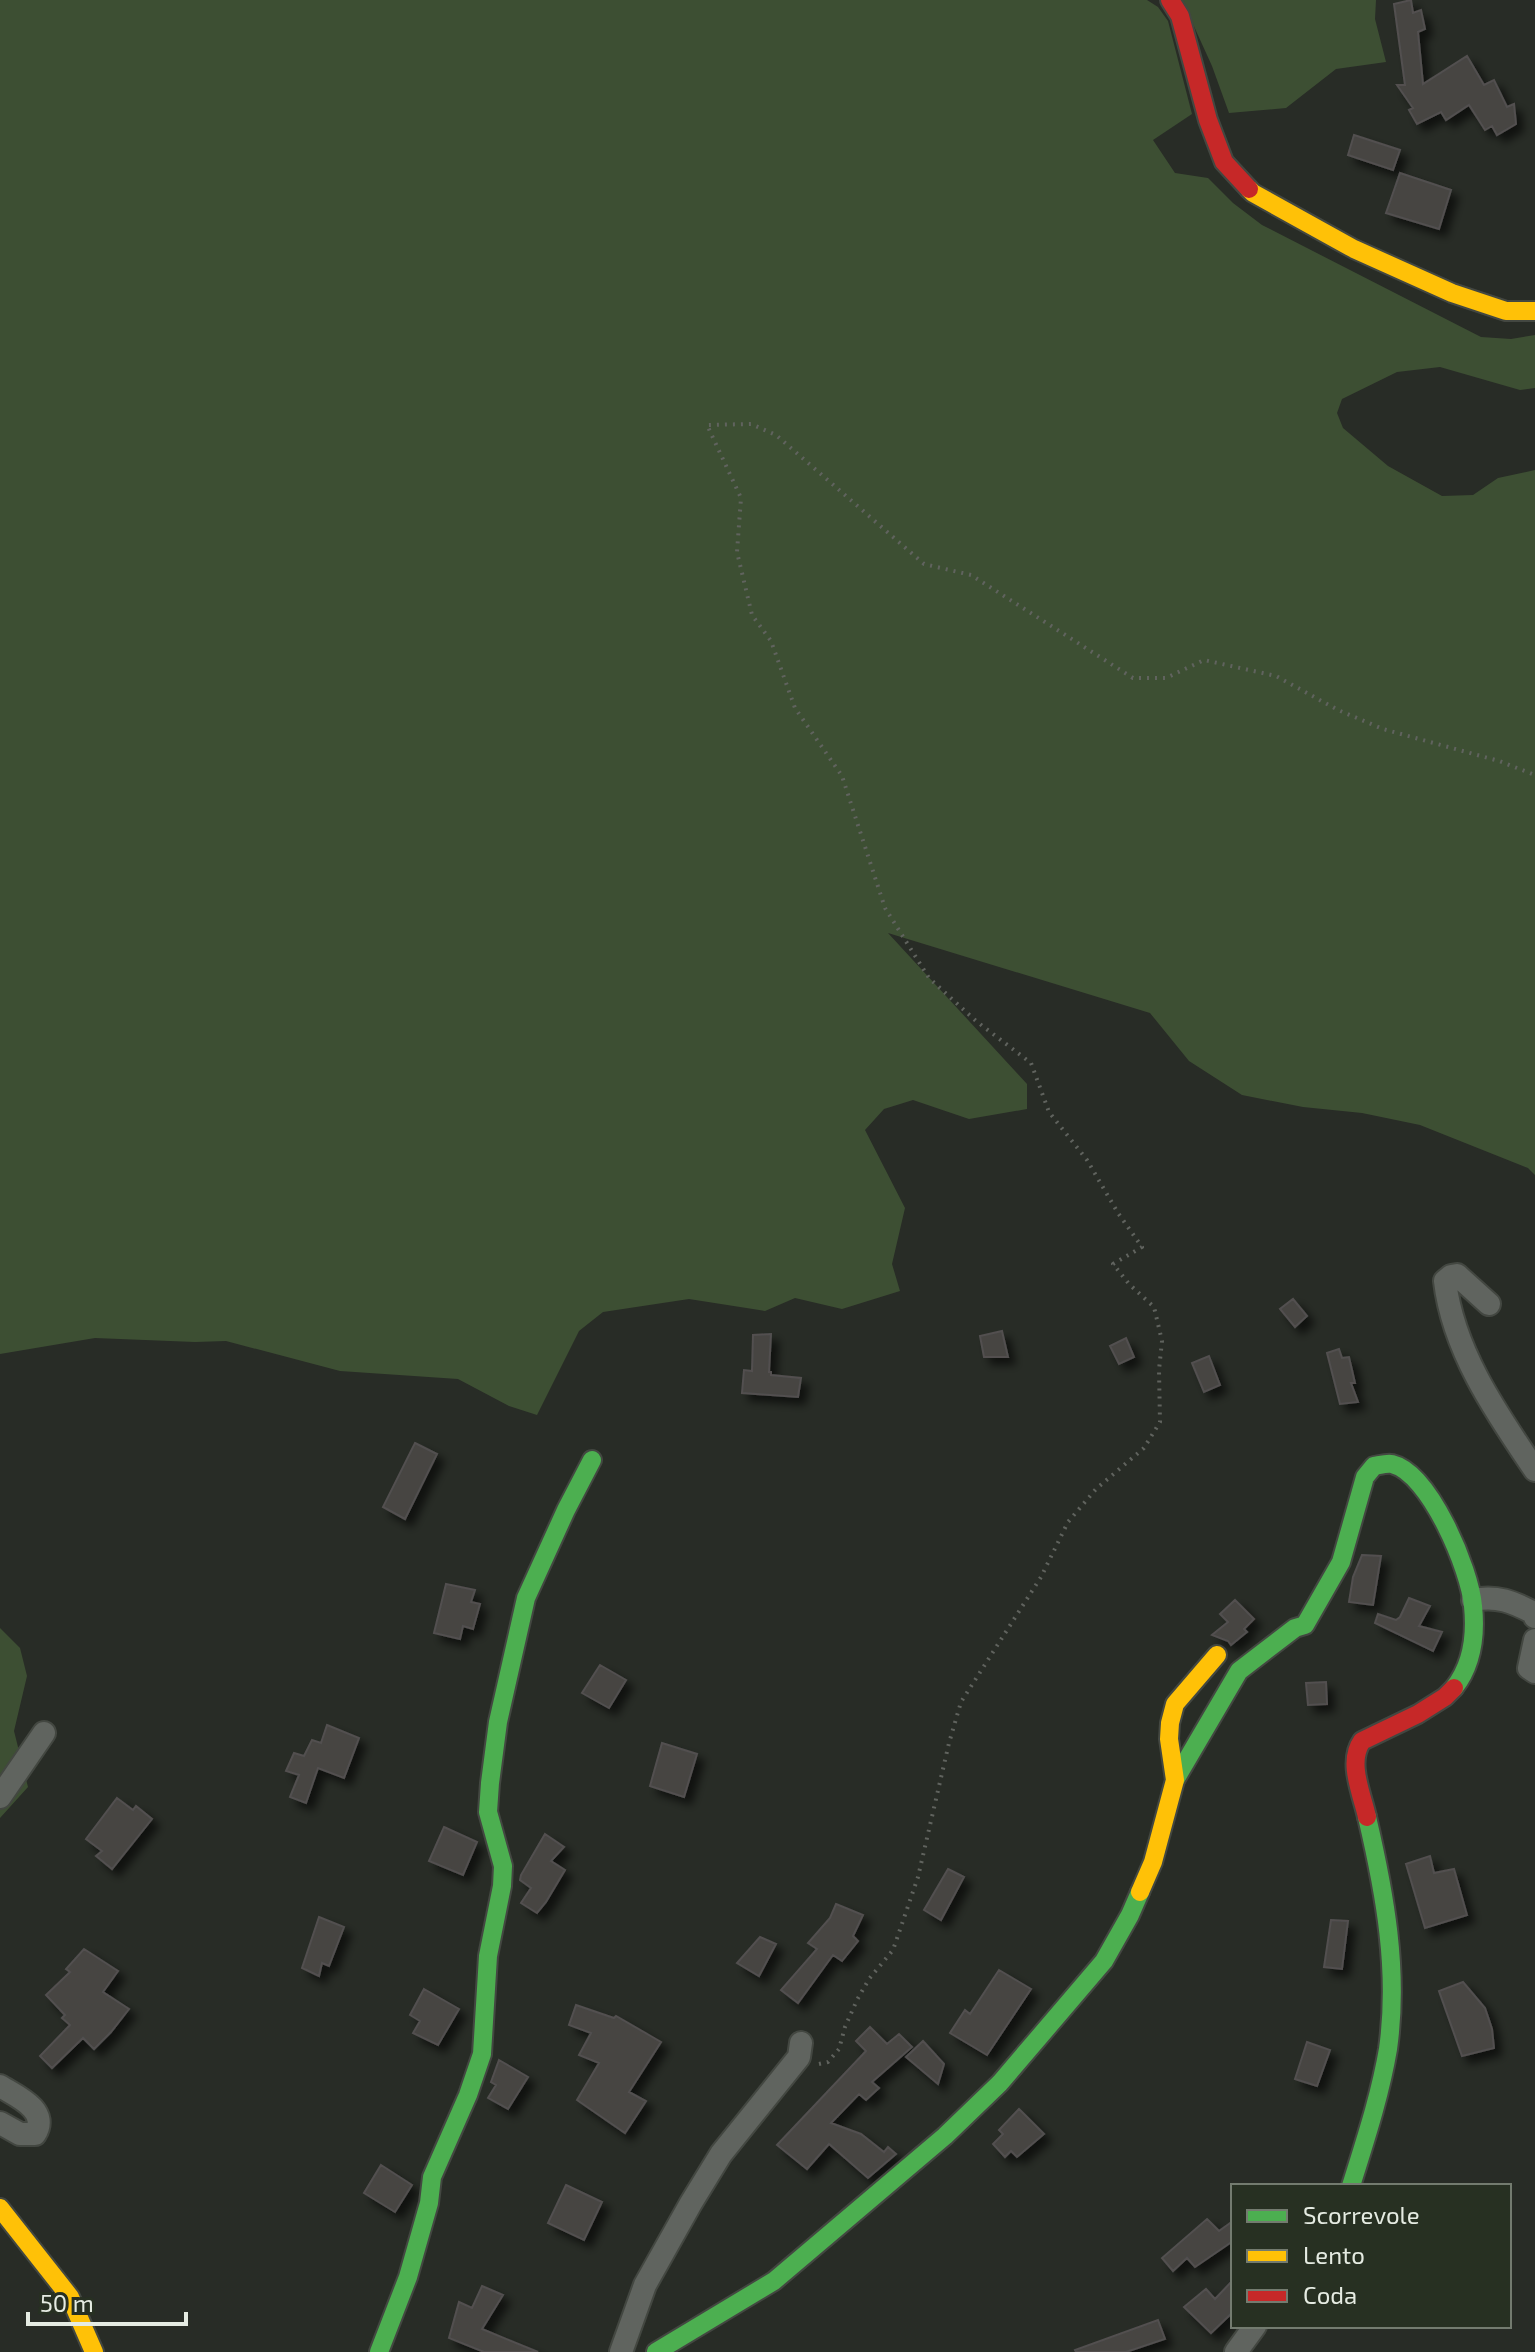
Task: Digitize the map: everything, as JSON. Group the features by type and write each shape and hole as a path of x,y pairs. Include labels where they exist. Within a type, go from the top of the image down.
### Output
{"street":[{"path":"1170,0 1180,16 1208,120 1224,162 1253,193 1354,249 1452,293 1506,311 1535,311"},
{"path":"1489,1304 1457,1275 1445,1281 1456,1328 1477,1374 1497,1414 1535,1470"},
{"path":"379,2352 408,2277 429,2203 432,2177 468,2095 482,2054 488,1956 503,1866 488,1812 490,1783 498,1722 526,1598 592,1460"},
{"path":"656,2352 774,2281 945,2136 1000,2083 1104,1961 1130,1915 1153,1862 1175,1780 1239,1671 1295,1628 1305,1625 1341,1562 1365,1477 1374,1466 1391,1464 1406,1470 1431,1498 1456,1544 1473,1600 1473,1640 1463,1676 1444,1699 1362,1741 1357,1748 1355,1765 1388,1917 1393,2000 1377,2106 1352,2184"},
{"path":"1473,1600 1492,1596 1522,1607 1534,1613 1535,1617"},
{"path":"1535,1640 1529,1668 1535,1672"},
{"path":"1175,1780 1169,1739 1175,1704 1217,1655"},
{"path":"0,1797 44,1733"},
{"path":"621,2352 645,2285 691,2203 721,2154 799,2057 801,2043"},
{"path":"0,2086 31,2106 36,2112 39,2128 35,2134 20,2134 0,2123"},
{"path":"0,2208 70,2297 94,2352"},
{"path":"1236,2352 1254,2328"}],"path":[{"path":"786,2074 828,2062 839,2049 845,2027 869,1979 893,1950 918,1877 961,1702 1041,1577 1068,1522 1096,1489 1144,1448 1160,1422 1162,1341 1154,1307 1113,1264 1142,1247 1087,1160 1049,1112 1031,1063 976,1021 929,978 885,908 842,776 795,708 771,641 752,615 737,552 741,498 707,425 751,424 776,435 924,564 971,575 1133,678 1166,678 1204,660 1276,676 1338,710 1383,729 1499,761 1535,775"}],"green space":[{"path":"0,0 1147,0 1158,7 1168,21 1192,114 1153,140 1175,173 1208,178 1233,203 1262,225 1481,337 1511,339 1535,335 1535,388 1520,390 1440,367 1397,372 1342,399 1337,413 1343,428 1388,466 1442,496 1473,495 1498,478 1535,470 1535,1175 1528,1168 1420,1125 1242,1095 1189,1061 1150,1013 888,933 1027,1084 1027,1109 969,1119 913,1100 884,1109 865,1130 905,1208 892,1264 900,1291 842,1309 795,1298 765,1311 689,1299 603,1312 579,1331 537,1415 509,1406 458,1379 340,1371 226,1341 95,1338 0,1354"},
{"path":"1182,0 1376,0 1375,19 1386,62 1336,69 1286,108 1229,113"},
{"path":"0,1628 20,1648 27,1676 14,1731 28,1787 0,1818"}],"building":[{"path":"1411,0 1413,13 1421,10 1425,29 1418,32 1423,84 1467,56 1484,85 1494,80 1507,107 1514,104 1516,124 1497,135 1492,126 1485,130 1469,105 1446,120 1441,112 1417,124 1409,110 1413,108 1397,85 1405,85 1394,4"},
{"path":"1354,135 1400,150 1393,170 1348,155"},
{"path":"1400,173 1451,190 1439,229 1386,213"},
{"path":"1293,1299 1307,1316 1295,1327 1280,1309"},
{"path":"1002,1331 1008,1357 984,1357 980,1336"},
{"path":"771,1334 769,1372 771,1375 801,1378 798,1397 742,1393 744,1370 752,1371 753,1335"},
{"path":"1126,1338 1134,1357 1119,1364 1110,1346"},
{"path":"1339,1349 1342,1358 1349,1357 1355,1383 1351,1383 1358,1402 1340,1404 1327,1353"},
{"path":"1209,1356 1220,1385 1204,1392 1192,1363"},
{"path":"415,1443 437,1454 405,1519 383,1507"},
{"path":"1362,1555 1381,1556 1373,1605 1349,1602 1353,1577"},
{"path":"446,1584 475,1590 471,1602 480,1604 473,1629 463,1626 460,1639 434,1633"},
{"path":"1409,1598 1430,1606 1419,1626 1442,1632 1433,1651 1375,1623 1378,1614 1396,1620"},
{"path":"1235,1600 1254,1619 1244,1629 1247,1632 1231,1645 1212,1635 1228,1622 1220,1614"},
{"path":"600,1665 626,1680 609,1708 582,1693"},
{"path":"1326,1682 1327,1704 1308,1705 1306,1683"},
{"path":"327,1725 359,1738 344,1778 318,1768 306,1803 290,1797 299,1775 286,1771 294,1753 304,1756 312,1740 321,1743"},
{"path":"662,1743 697,1754 684,1797 650,1786"},
{"path":"117,1798 133,1810 136,1806 152,1819 112,1869 96,1856 102,1851 86,1839"},
{"path":"444,1827 477,1842 463,1875 429,1861"},
{"path":"545,1834 564,1847 551,1861 565,1870 537,1913 521,1903 531,1888 520,1880"},
{"path":"1430,1856 1434,1873 1454,1869 1467,1915 1425,1928 1406,1864"},
{"path":"948,1869 964,1877 941,1920 924,1910"},
{"path":"836,1904 863,1915 853,1936 858,1941 842,1961 833,1955 798,2003 781,1990 817,1949 808,1943 830,1918"},
{"path":"319,1917 344,1927 329,1966 322,1963 319,1976 302,1968"},
{"path":"1331,1920 1348,1921 1342,1969 1324,1967"},
{"path":"760,1937 776,1944 759,1976 737,1963"},
{"path":"84,1949 118,1971 103,1992 129,2009 94,2049 83,2038 52,2068 40,2056 70,2025 46,1995 70,1972 66,1969"},
{"path":"999,1970 1031,1989 987,2055 950,2033 965,2010 970,2014"},
{"path":"1463,1982 1485,2008 1494,2048 1462,2056 1439,1991"},
{"path":"424,1989 459,2009 438,2045 413,2033 420,2021 410,2015"},
{"path":"576,2005 614,2018 616,2016 661,2042 629,2092 646,2101 625,2133 577,2100 599,2063 579,2055 591,2033 569,2025"},
{"path":"870,2027 887,2044 899,2034 912,2047 872,2082 879,2088 866,2100 859,2094 831,2123 861,2134 884,2152 888,2147 896,2154 868,2178 829,2144 807,2169 777,2145 866,2051 856,2041"},
{"path":"923,2041 944,2064 938,2084 906,2057"},
{"path":"1307,2042 1330,2050 1317,2086 1295,2079"},
{"path":"499,2060 528,2077 508,2109 488,2098 496,2085 491,2082"},
{"path":"1019,2109 1044,2134 1017,2157 1011,2151 1005,2157 993,2144 1003,2134 999,2130"},
{"path":"381,2165 412,2185 395,2212 364,2193"},
{"path":"566,2185 602,2202 584,2240 548,2223"},
{"path":"1207,2219 1219,2231 1231,2222 1231,2242 1195,2267 1187,2258 1173,2271 1162,2258"},
{"path":"1231,2282 1231,2314 1211,2333 1184,2307 1206,2289 1215,2299"},
{"path":"482,2286 503,2295 482,2329 538,2352 484,2352 449,2338 459,2302 472,2308"},
{"path":"1158,2320 1165,2339 1126,2352 1075,2350"}],"traffic: fast":[{"path":"379,2352 408,2277 429,2203 432,2177 468,2095 482,2054 488,1956 503,1866 488,1812 490,1783 498,1722 526,1598 592,1460"},
{"path":"1175,1780 1239,1671 1295,1628 1305,1625 1341,1562 1365,1477 1374,1466 1392,1464 1406,1471 1420,1485 1446,1525 1464,1570 1473,1606 1474,1628 1469,1660 1454,1688"},
{"path":"1352,2184 1381,2084 1391,2020 1388,1933 1367,1817"},
{"path":"656,2352 774,2281 945,2136 1000,2083 1104,1961 1140,1892"}],"traffic: slow":[{"path":"1249,189 1354,249 1452,293 1506,311 1535,311"},
{"path":"1140,1892 1153,1862 1175,1780 1169,1739 1175,1704 1217,1655"},
{"path":"0,2208 70,2297 94,2352"}],"traffic: jam":[{"path":"1170,0 1180,16 1208,120 1224,162 1249,189"},
{"path":"1367,1817 1356,1768 1362,1741 1418,1714 1454,1688"}]}
